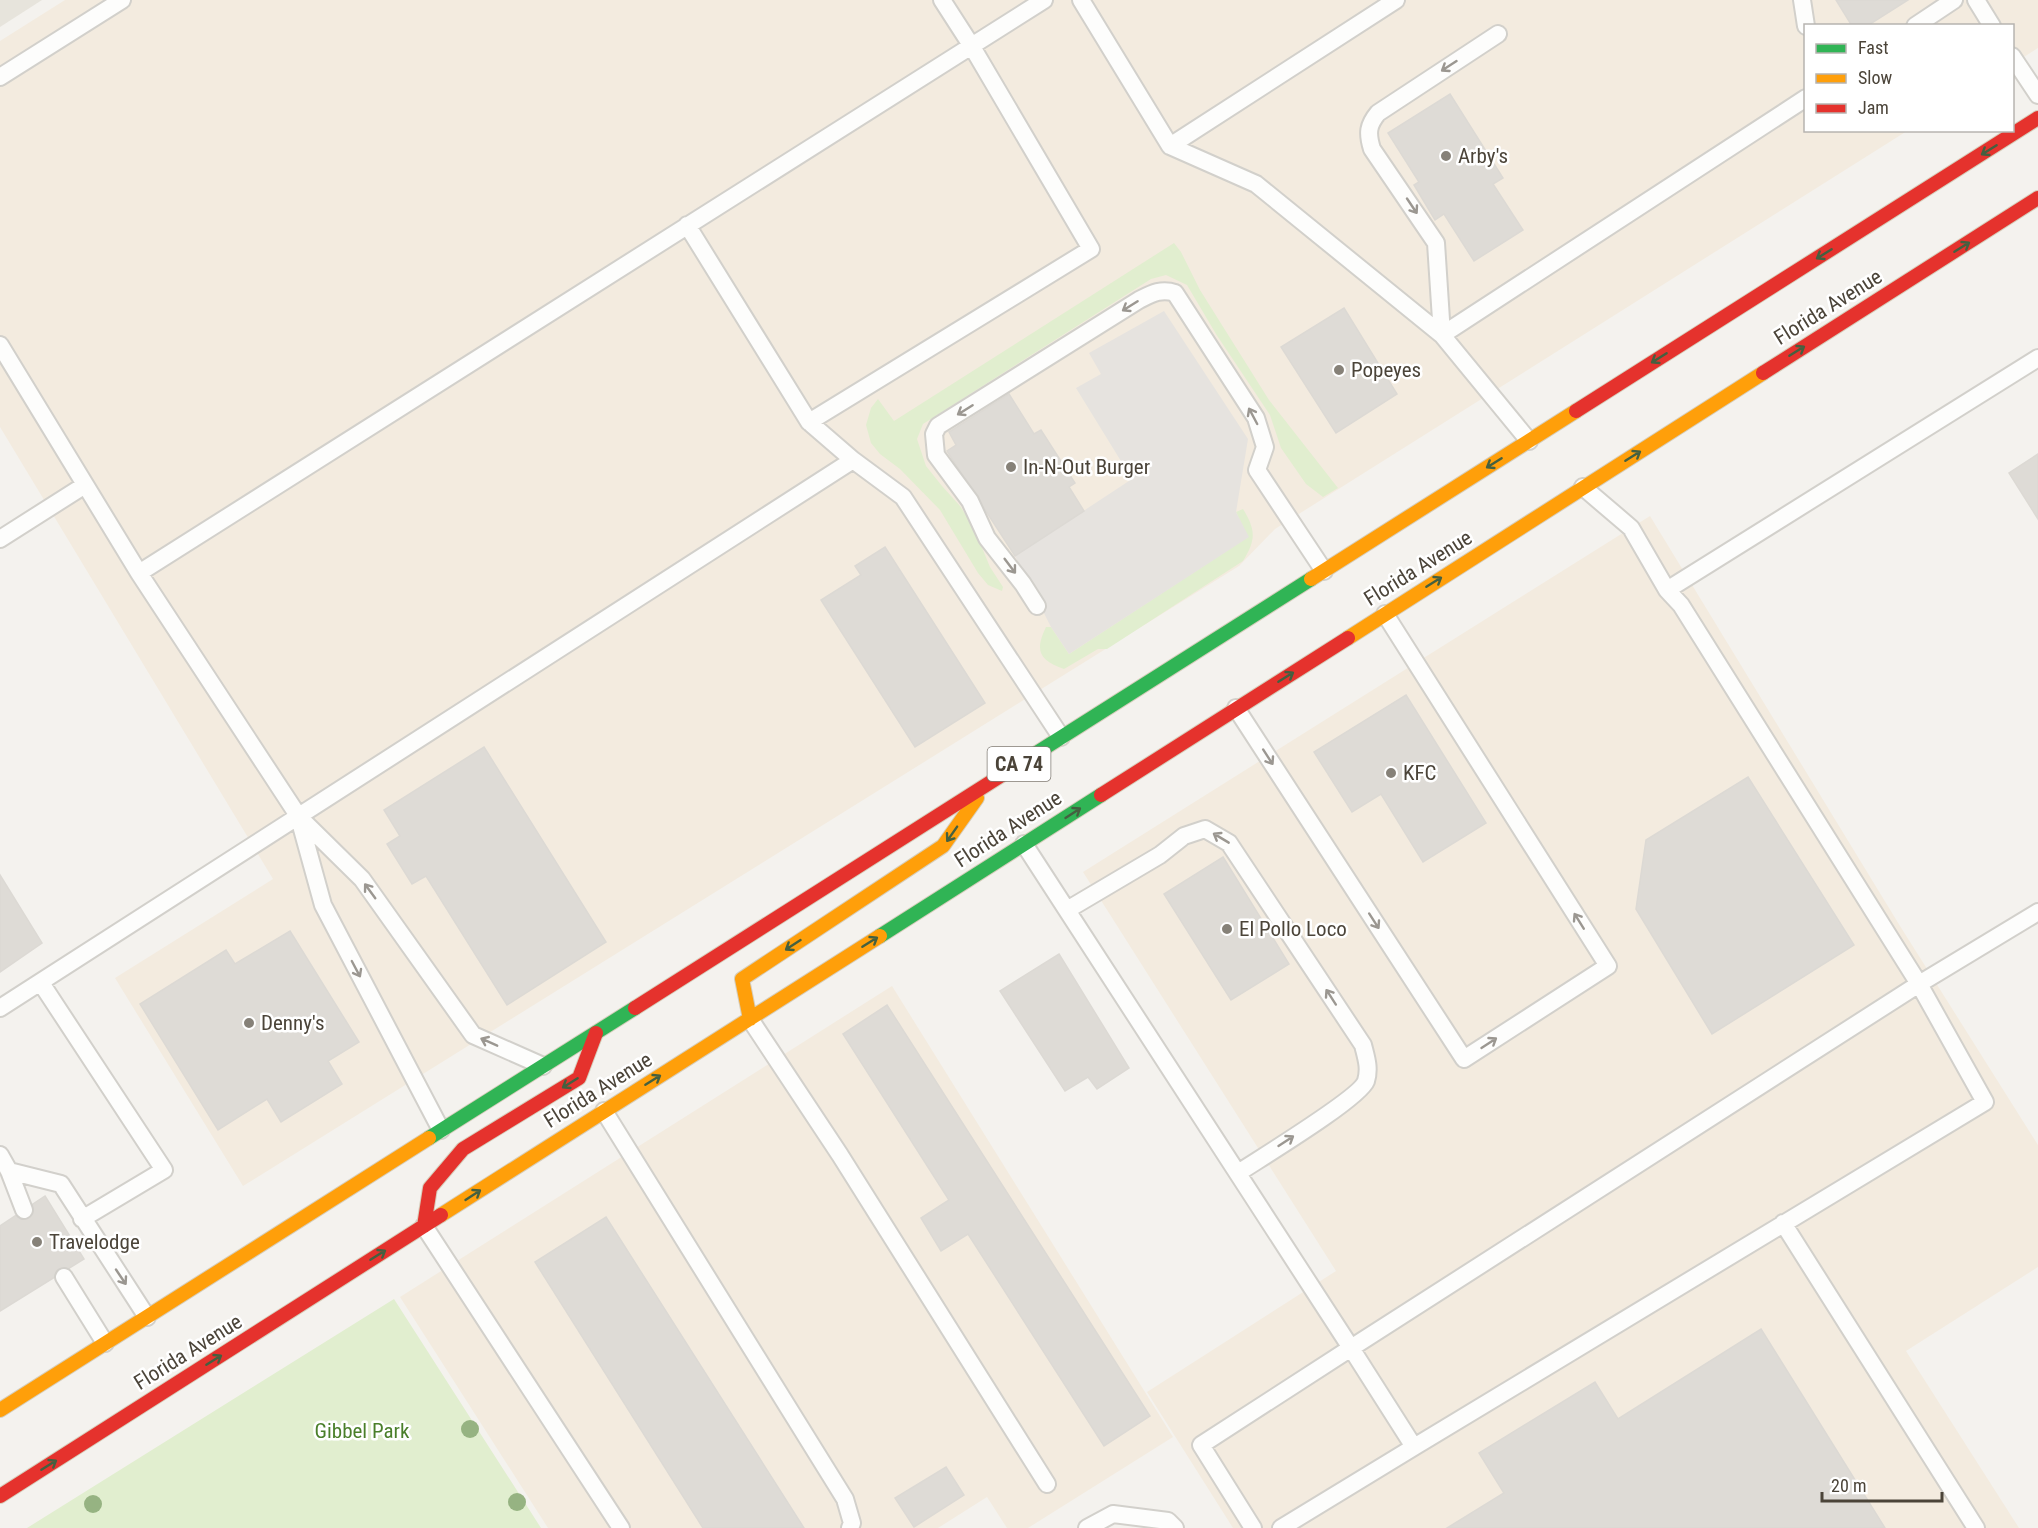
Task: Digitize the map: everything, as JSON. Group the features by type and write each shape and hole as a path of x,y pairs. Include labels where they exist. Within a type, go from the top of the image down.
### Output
{"main road":[{"name":"CA 74","path":"0,1410 2038,118"},
{"name":"Florida Avenue","path":"0,1496 2038,198"},
{"path":"750,1018 742,978 943,846 985,786"},
{"path":"424,1226 430,1188 463,1149 579,1078 596,1033"}],"lane":[{"path":"0,77 122,0"},
{"path":"809,422 1091,249 942,0"},
{"path":"139,573 1044,0"},
{"path":"1081,0 1170,146 1256,184 1442,336 1529,441"},
{"path":"1170,146 1396,0"},
{"path":"1802,0 1806,24"},
{"path":"1918,24 1954,0"},
{"path":"1976,0 1991,24"},
{"path":"1442,336 1436,243 1372,149 1368,136 1370,123 1378,113 1498,34"},
{"path":"2014,58 2038,95"},
{"path":"1442,336 1804,99"},
{"path":"687,225 809,422 903,497 1061,737"},
{"path":"1037,606 1014,571 987,537 970,501 936,455 934,434 938,426 1139,300 1158,291 1167,290 1175,293 1256,418 1265,447 1257,470 1324,571"},
{"path":"0,345 139,573 299,817 362,879 473,1035 543,1066"},
{"path":"1667,590 2038,358"},
{"path":"0,1008 854,460"},
{"path":"0,539 86,485"},
{"path":"1281,1528 1985,1102 1918,984 1681,605 1667,590 1631,528 1583,487"},
{"path":"1236,708 1464,1059 1608,966 1385,614"},
{"path":"299,817 322,905 441,1130"},
{"path":"1067,910 1160,855 1184,836 1205,828 1229,843 1363,1045 1368,1065 1366,1083 1349,1100 1238,1173"},
{"path":"1024,844 1414,1447"},
{"path":"1253,1528 1201,1445 1918,984 2038,912"},
{"path":"42,981 43,986 164,1170 82,1219"},
{"path":"750,1018 840,1155 1047,1484"},
{"path":"604,1111 845,1499 852,1523 850,1528"},
{"path":"0,1155 9,1171 24,1210"},
{"path":"9,1171 61,1184 147,1317"},
{"path":"1783,1223 1976,1528"},
{"path":"424,1226 621,1528"},
{"path":"64,1277 105,1343"},
{"path":"1087,1528 1113,1514 1168,1521 1175,1528"}],"shaded area":[{"path":"0,0 42,0 0,27"},
{"path":"65,0 2038,0 2038,48 2014,63 2014,24 1804,24 1804,132 1905,132 1275,529 1239,566 243,1186 115,978 273,879 0,427 0,41"},
{"path":"1164,311 1248,439 1236,512 1249,537 1069,654 1051,627 1015,556 1132,479 1076,388 1101,374 1089,353"},
{"path":"1650,516 1900,926 2038,1145 2038,1267 1906,1351 2019,1528 1233,1528 1147,1392 1336,1271 1083,872"},
{"path":"892,986 1173,1437 1028,1528 1007,1528 987,1497 938,1528 548,1528 400,1297"}],"green space":[{"path":"1174,243 1200,290 1269,400 1338,488 1323,497 1306,484 1281,448 1270,415 1216,334 1187,285 1166,275 1151,279 923,424 917,439 926,466 960,506 973,526 990,567 1003,587 1002,591 988,585 978,573 940,510 871,443 866,425 871,408 878,399 894,421"},
{"path":"1243,509 1253,535 1243,561 1107,649 1098,649 1064,669 1044,658 1040,648 1046,627 1051,627 1069,654 1248,537 1236,512"},
{"name":"Gibbel Park","path":"394,1299 541,1528 27,1528"}],"building":[{"path":"1836,0 1908,0 1870,24 1851,24"},
{"name":"Arby's","path":"1450,94 1503,178 1493,184 1523,230 1474,261 1444,214 1435,220 1414,185 1419,182 1388,133"},
{"name":"Popeyes","path":"1344,308 1397,394 1336,433 1281,347"},
{"name":"In-N-Out Burger","path":"1009,394 1034,434 1041,430 1075,483 1069,487 1084,511 1015,556 947,451 956,445 949,432"},
{"path":"2038,454 2038,519 2009,473"},
{"path":"885,547 985,703 915,747 821,600 861,575 855,566"},
{"name":"KFC","path":"1406,695 1486,823 1423,862 1381,794 1352,812 1314,752"},
{"path":"484,747 606,942 507,1005 426,876 412,884 387,844 400,836 384,810"},
{"path":"1748,777 1854,945 1712,1034 1636,909 1646,840"},
{"name":"El Pollo Loco","path":"1223,857 1289,964 1231,1000 1164,894"},
{"path":"0,875 42,943 0,972"},
{"name":"Denny's","path":"290,931 359,1042 328,1061 342,1084 281,1122 267,1099 218,1130 140,1004 226,950 235,964"},
{"path":"1059,954 1129,1068 1097,1089 1088,1077 1065,1091 1000,991"},
{"path":"887,1005 1150,1416 1104,1446 968,1234 941,1251 921,1218 949,1200 843,1034"},
{"name":"Travelodge","path":"45,1196 84,1259 0,1311 0,1226"},
{"path":"606,1217 804,1528 703,1528 535,1262"},
{"path":"1761,1329 1885,1528 1447,1528 1504,1493 1479,1453 1595,1382 1618,1419"},
{"path":"946,1467 964,1495 914,1527 895,1498"}],"traffic: fast":[{"path":"1024,761 1311,579"},
{"path":"880,936 1101,795"},
{"path":"429,1138 635,1008"}],"traffic: slow":[{"path":"1348,638 1763,373"},
{"path":"1311,579 1576,411"},
{"path":"750,1019 742,979 943,846 977,798"},
{"path":"441,1215 880,936"},
{"path":"0,1410 429,1138"}],"traffic: jam":[{"path":"1576,411 2038,118"},
{"path":"1763,373 2038,198"},
{"path":"1101,795 1348,638"},
{"path":"635,1008 1024,761"},
{"path":"424,1226 430,1188 463,1149 579,1078 596,1033"},
{"path":"0,1496 441,1215"}],"place":[{"name":"Arby's","path":"1446,156"},
{"name":"Popeyes","path":"1339,370"},
{"name":"In-N-Out Burger","path":"1011,467"},
{"name":"KFC","path":"1391,773"},
{"name":"El Pollo Loco","path":"1227,929"},
{"name":"Denny's","path":"249,1023"},
{"name":"Travelodge","path":"37,1242"}]}
